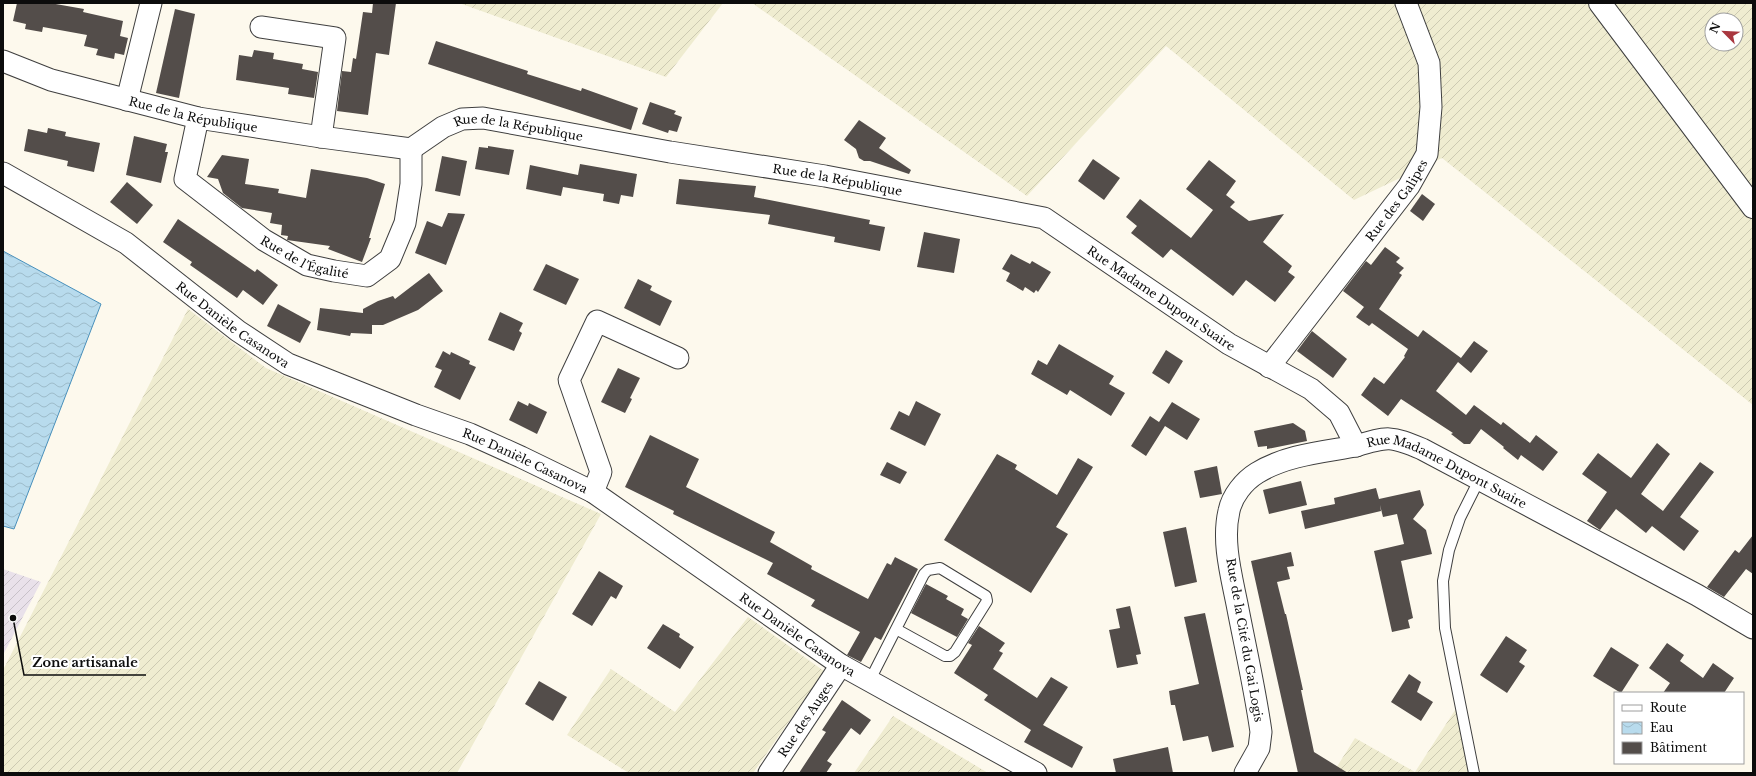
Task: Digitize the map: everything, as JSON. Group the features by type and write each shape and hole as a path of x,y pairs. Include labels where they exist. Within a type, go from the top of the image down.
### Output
{"street":[{"path":"127,100 151,3"},
{"name":"Rue des Galipes","path":"1269,368 1409,186 1427,154 1431,107 1429,63 1406,3"},
{"path":"1600,3 1753,207"},
{"path":"261,27 335,38 321,137"},
{"name":"Rue de la République","path":"3,61 50,80 198,118 321,137 411,148 443,127 462,119 483,118 670,152 825,176 1044,218"},
{"name":"Rue de l'Égalité","path":"198,118 185,178 264,240 307,265 367,276 390,259 405,223 411,184 411,148"},
{"name":"Rue Danièle Casanova","path":"3,173 126,243 238,331 288,364 416,415 470,434 593,492 841,665 1036,773"},
{"name":"Rue Madame Dupont Suaire","path":"1044,218 1229,344 1269,368 1311,389 1339,414 1356,446 1381,438 1396,439 1422,449 1697,596 1753,628"},
{"path":"593,492 601,472 569,380 597,321 678,358"},
{"name":"Rue de la Cité du Gai Logis","path":"1245,773 1259,748 1261,732 1230,573 1227,528 1229,510 1235,496 1244,484 1270,466 1285,460 1356,446"},
{"name":"Rue des Auges","path":"769,773 841,665"}],"lane":[{"path":"1474,773 1445,628 1443,581 1453,537 1460,518 1479,480"},
{"path":"870,680 924,574 933,568 940,568 986,596 986,601 955,652 950,656 945,656 896,629"}],"shaded area":[{"path":"459,3 723,3 666,77"},
{"path":"752,3 1753,3 1753,405 1442,158 1354,200 1166,46 1027,196"},
{"path":"188,309 266,368 601,514 457,773 3,773 3,670"},
{"path":"3,569 41,582 3,655"},
{"path":"748,617 824,671 753,773 629,773 567,735 611,669 675,712"},
{"path":"1459,704 1471,773 1333,773 1355,738 1415,772"},
{"path":"893,716 988,773 854,773"}],"water":[{"path":"3,251 101,304 14,529 3,526"}],"building":[{"path":"17,3 50,3 84,9 83,12 123,21 120,36 128,38 124,55 115,53 114,59 96,55 98,49 84,46 87,35 43,27 42,32 25,29 26,24 13,21"},
{"path":"373,3 396,3 389,55 376,53 368,115 337,111 342,71 351,72 353,58 356,59 363,12 372,13"},
{"path":"175,9 195,14 179,98 156,93"},
{"path":"436,41 528,71 527,74 581,91 582,88 638,108 631,130 428,64"},
{"path":"254,50 274,53 273,59 303,64 302,69 318,72 314,98 288,94 289,88 236,80 239,55 252,57"},
{"path":"650,102 676,111 674,114 682,117 677,132 669,130 668,133 642,124"},
{"path":"859,120 886,138 879,148 911,170 909,174 870,161 864,161 859,158 856,149 844,140"},
{"path":"48,128 66,132 65,136 100,143 94,172 67,166 68,161 24,151 28,129 47,133"},
{"path":"134,136 167,144 165,152 168,152 161,183 126,175"},
{"path":"488,146 514,150 509,175 475,169 479,147 488,148"},
{"path":"222,155 249,159 245,184 279,189 278,193 306,198 311,169 367,178 385,184 369,238 371,238 362,262 328,249 330,246 287,240 288,236 281,235 282,225 270,223 272,213 242,208 223,193 218,179 207,177"},
{"path":"442,156 467,161 460,196 435,191"},
{"path":"1093,159 1120,178 1104,200 1078,181"},
{"path":"1209,160 1236,181 1226,195 1235,202 1230,207 1249,221 1284,214 1263,242 1292,266 1288,272 1295,277 1275,302 1246,280 1233,296 1171,249 1163,258 1131,233 1137,226 1126,217 1140,199 1191,238 1213,210 1186,189"},
{"path":"580,164 637,174 633,197 621,195 619,204 603,201 604,194 563,187 561,196 526,189 530,165 578,175"},
{"path":"679,179 756,186 754,197 870,220 869,224 885,227 880,251 834,242 835,237 768,224 770,215 676,204"},
{"path":"127,182 153,205 137,224 110,202"},
{"path":"1422,194 1435,204 1423,221 1410,211"},
{"path":"448,213 465,214 446,265 415,253 427,221 442,227"},
{"path":"178,219 255,272 257,269 278,285 263,305 243,290 237,298 190,265 192,262 163,242"},
{"path":"924,232 960,239 954,273 917,267"},
{"path":"1385,247 1400,258 1396,262 1404,268 1399,273 1402,275 1379,309 1418,337 1423,330 1461,358 1474,341 1488,351 1471,373 1458,362 1436,391 1466,415 1474,405 1501,425 1503,422 1530,443 1536,435 1558,452 1543,471 1521,455 1518,460 1481,429 1470,444 1464,444 1451,434 1453,433 1401,399 1388,416 1361,395 1374,377 1384,384 1405,357 1404,356 1408,349 1372,323 1369,326 1356,317 1364,307 1343,291 1366,261 1371,265"},
{"path":"1011,254 1030,264 1032,261 1051,272 1038,292 1036,290 1034,293 1025,287 1023,291 1006,281 1010,273 1002,269"},
{"path":"546,264 579,279 566,305 533,290"},
{"path":"429,273 443,291 418,310 383,325 372,325 372,334 351,333 350,336 317,330 320,308 363,313 363,309 378,301 393,296 395,299"},
{"path":"638,279 652,286 650,290 672,301 660,326 624,308"},
{"path":"278,304 311,322 300,343 267,326"},
{"path":"500,312 523,323 519,331 522,333 514,351 488,340"},
{"path":"1312,331 1347,359 1333,378 1297,351"},
{"path":"1059,344 1114,376 1109,384 1125,393 1111,416 1070,390 1067,395 1031,374 1038,360 1047,365"},
{"path":"1166,350 1183,361 1169,384 1152,373"},
{"path":"443,351 450,355 451,352 470,361 469,364 476,367 460,400 434,387 442,370 435,367"},
{"path":"618,368 640,378 630,398 632,399 625,413 601,402"},
{"path":"518,401 528,406 529,403 547,412 537,434 509,420"},
{"path":"916,401 941,414 925,446 890,429 899,411 909,416"},
{"path":"1172,402 1200,419 1187,440 1165,426 1146,456 1131,446 1150,416 1159,422"},
{"path":"1293,423 1305,431 1307,441 1267,449 1267,446 1258,447 1254,431"},
{"path":"650,435 699,459 686,487 775,532 770,542 812,566 811,569 868,599 887,563 891,565 895,557 918,569 881,640 875,637 861,662 847,655 860,632 811,606 815,600 767,574 773,563 673,514 674,511 625,487"},
{"path":"1657,443 1670,454 1641,494 1663,511 1700,462 1714,472 1680,517 1699,531 1684,551 1652,526 1646,533 1616,509 1600,530 1587,521 1607,492 1582,474 1598,453 1631,478"},
{"path":"997,454 1017,465 1015,469 1057,495 1078,458 1093,467 1056,527 1068,534 1031,593 944,540"},
{"path":"887,462 907,472 900,484 880,475"},
{"path":"1217,466 1222,494 1200,498 1194,471"},
{"path":"1301,481 1307,505 1269,514 1263,490"},
{"path":"1376,488 1379,499 1420,490 1424,505 1413,519 1426,530 1432,554 1401,561 1413,618 1408,620 1410,628 1392,632 1374,551 1404,544 1397,514 1383,517 1380,505 1381,511 1305,529 1301,511 1335,504 1334,498"},
{"path":"1186,527 1197,582 1175,587 1163,532"},
{"path":"1753,535 1753,574 1746,569 1724,597 1707,587 1735,550 1739,553"},
{"path":"1291,552 1294,566 1287,567 1290,579 1277,582 1286,614 1303,690 1301,690 1314,752 1348,773 1298,773 1251,561"},
{"path":"599,571 623,586 616,599 611,596 592,626 572,614"},
{"path":"926,584 948,596 946,599 964,609 961,615 968,619 957,637 911,613"},
{"path":"1130,606 1141,654 1136,655 1138,664 1117,668 1109,630 1120,628 1116,609"},
{"path":"1205,613 1234,747 1212,752 1208,736 1183,741 1175,705 1171,705 1169,691 1199,684 1184,617"},
{"path":"663,624 680,634 679,637 694,647 680,669 647,648"},
{"path":"979,626 1005,643 999,651 1003,653 993,669 1037,698 1051,677 1068,687 1043,725 1083,747 1072,768 1024,742 1031,730 984,700 988,695 954,673 972,645 968,643"},
{"path":"1506,636 1527,650 1519,662 1525,666 1507,693 1480,675"},
{"path":"1667,643 1684,655 1680,661 1703,678 1713,663 1734,678 1725,692 1664,692 1670,683 1649,668"},
{"path":"1611,647 1639,665 1622,692 1593,676"},
{"path":"1409,674 1421,682 1417,692 1433,702 1421,721 1391,702"},
{"path":"539,681 567,697 553,721 525,704"},
{"path":"842,700 871,720 860,735 851,728 827,761 832,764 826,773 799,773 826,732 822,730"},
{"path":"1168,747 1173,773 1116,773 1113,759"}],"place":[{"name":"Zone artisanale","path":"13,618"}]}
